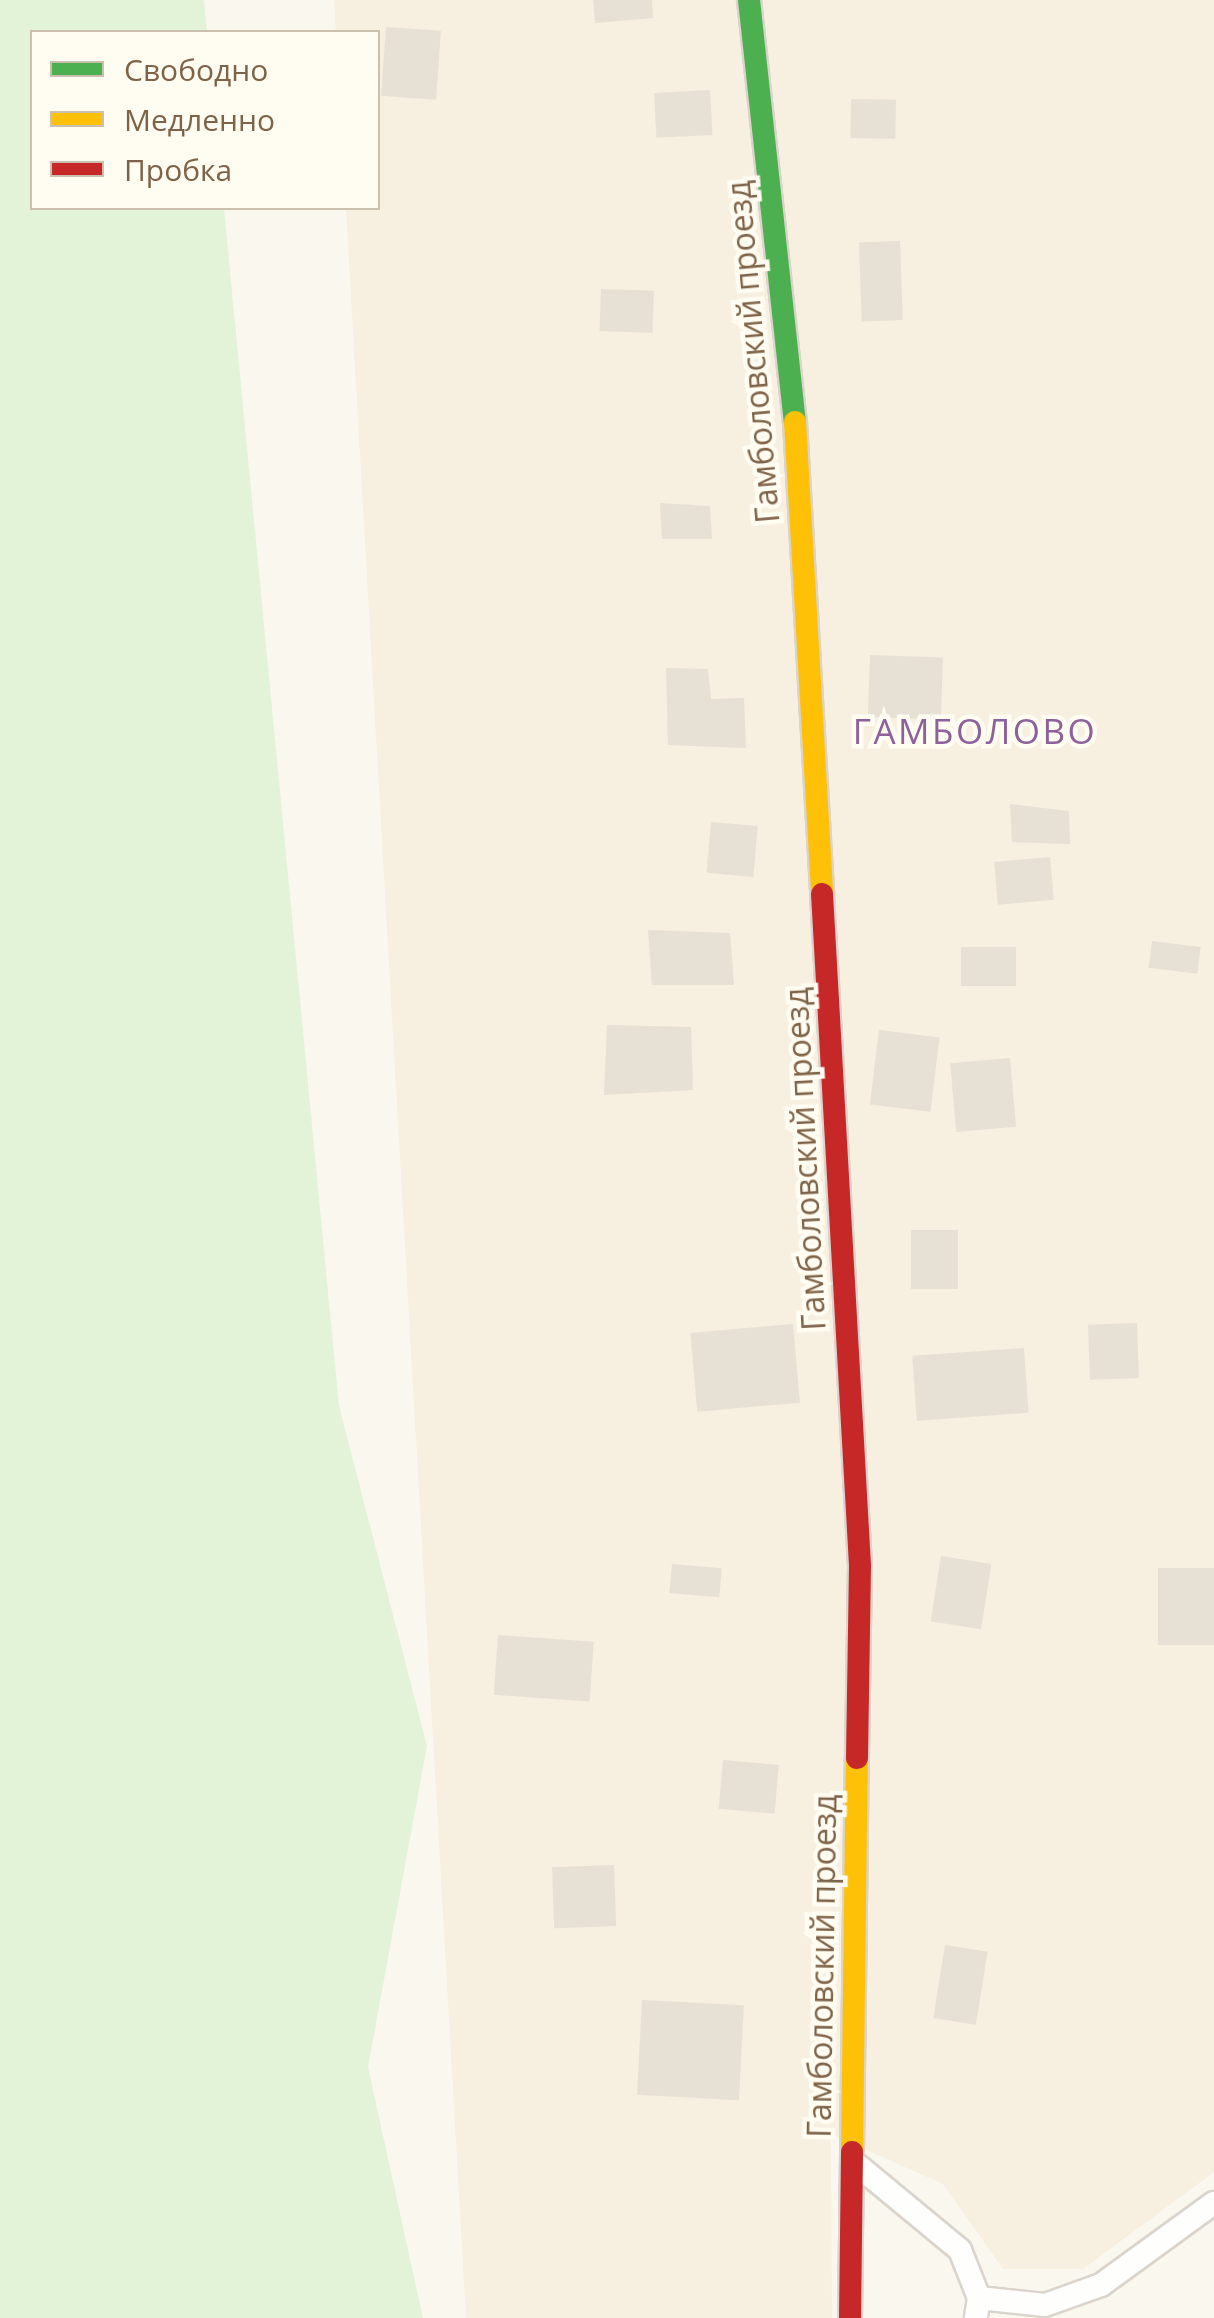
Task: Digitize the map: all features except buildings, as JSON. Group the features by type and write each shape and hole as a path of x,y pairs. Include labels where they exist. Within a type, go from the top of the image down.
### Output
{"street":[{"name":"Гамболовский проезд","path":"749,0 790,317 860,1566 850,2318"}],"lane":[{"path":"852,2160 960,2250 977,2308 1044,2305 1101,2285 1214,2204"}],"shaded area":[{"path":"334,0 1214,0 1214,2172 1083,2269 1003,2269 943,2184 831,2134 832,2318 466,2318 346,210 380,210 380,30 336,30"}],"green space":[{"path":"0,0 204,0 207,30 30,30 30,210 224,210 339,1406 427,1746 368,2067 423,2318 0,2318"}],"traffic: fast":[{"path":"749,0 795,422"}],"traffic: slow":[{"path":"795,422 822,894"},
{"path":"852,2152 857,1758"}],"traffic: jam":[{"path":"822,894 860,1566 857,1758"},
{"path":"850,2318 852,2152"}],"district":[{"name":"ГАМБОЛОВО","path":"975,731"}]}
